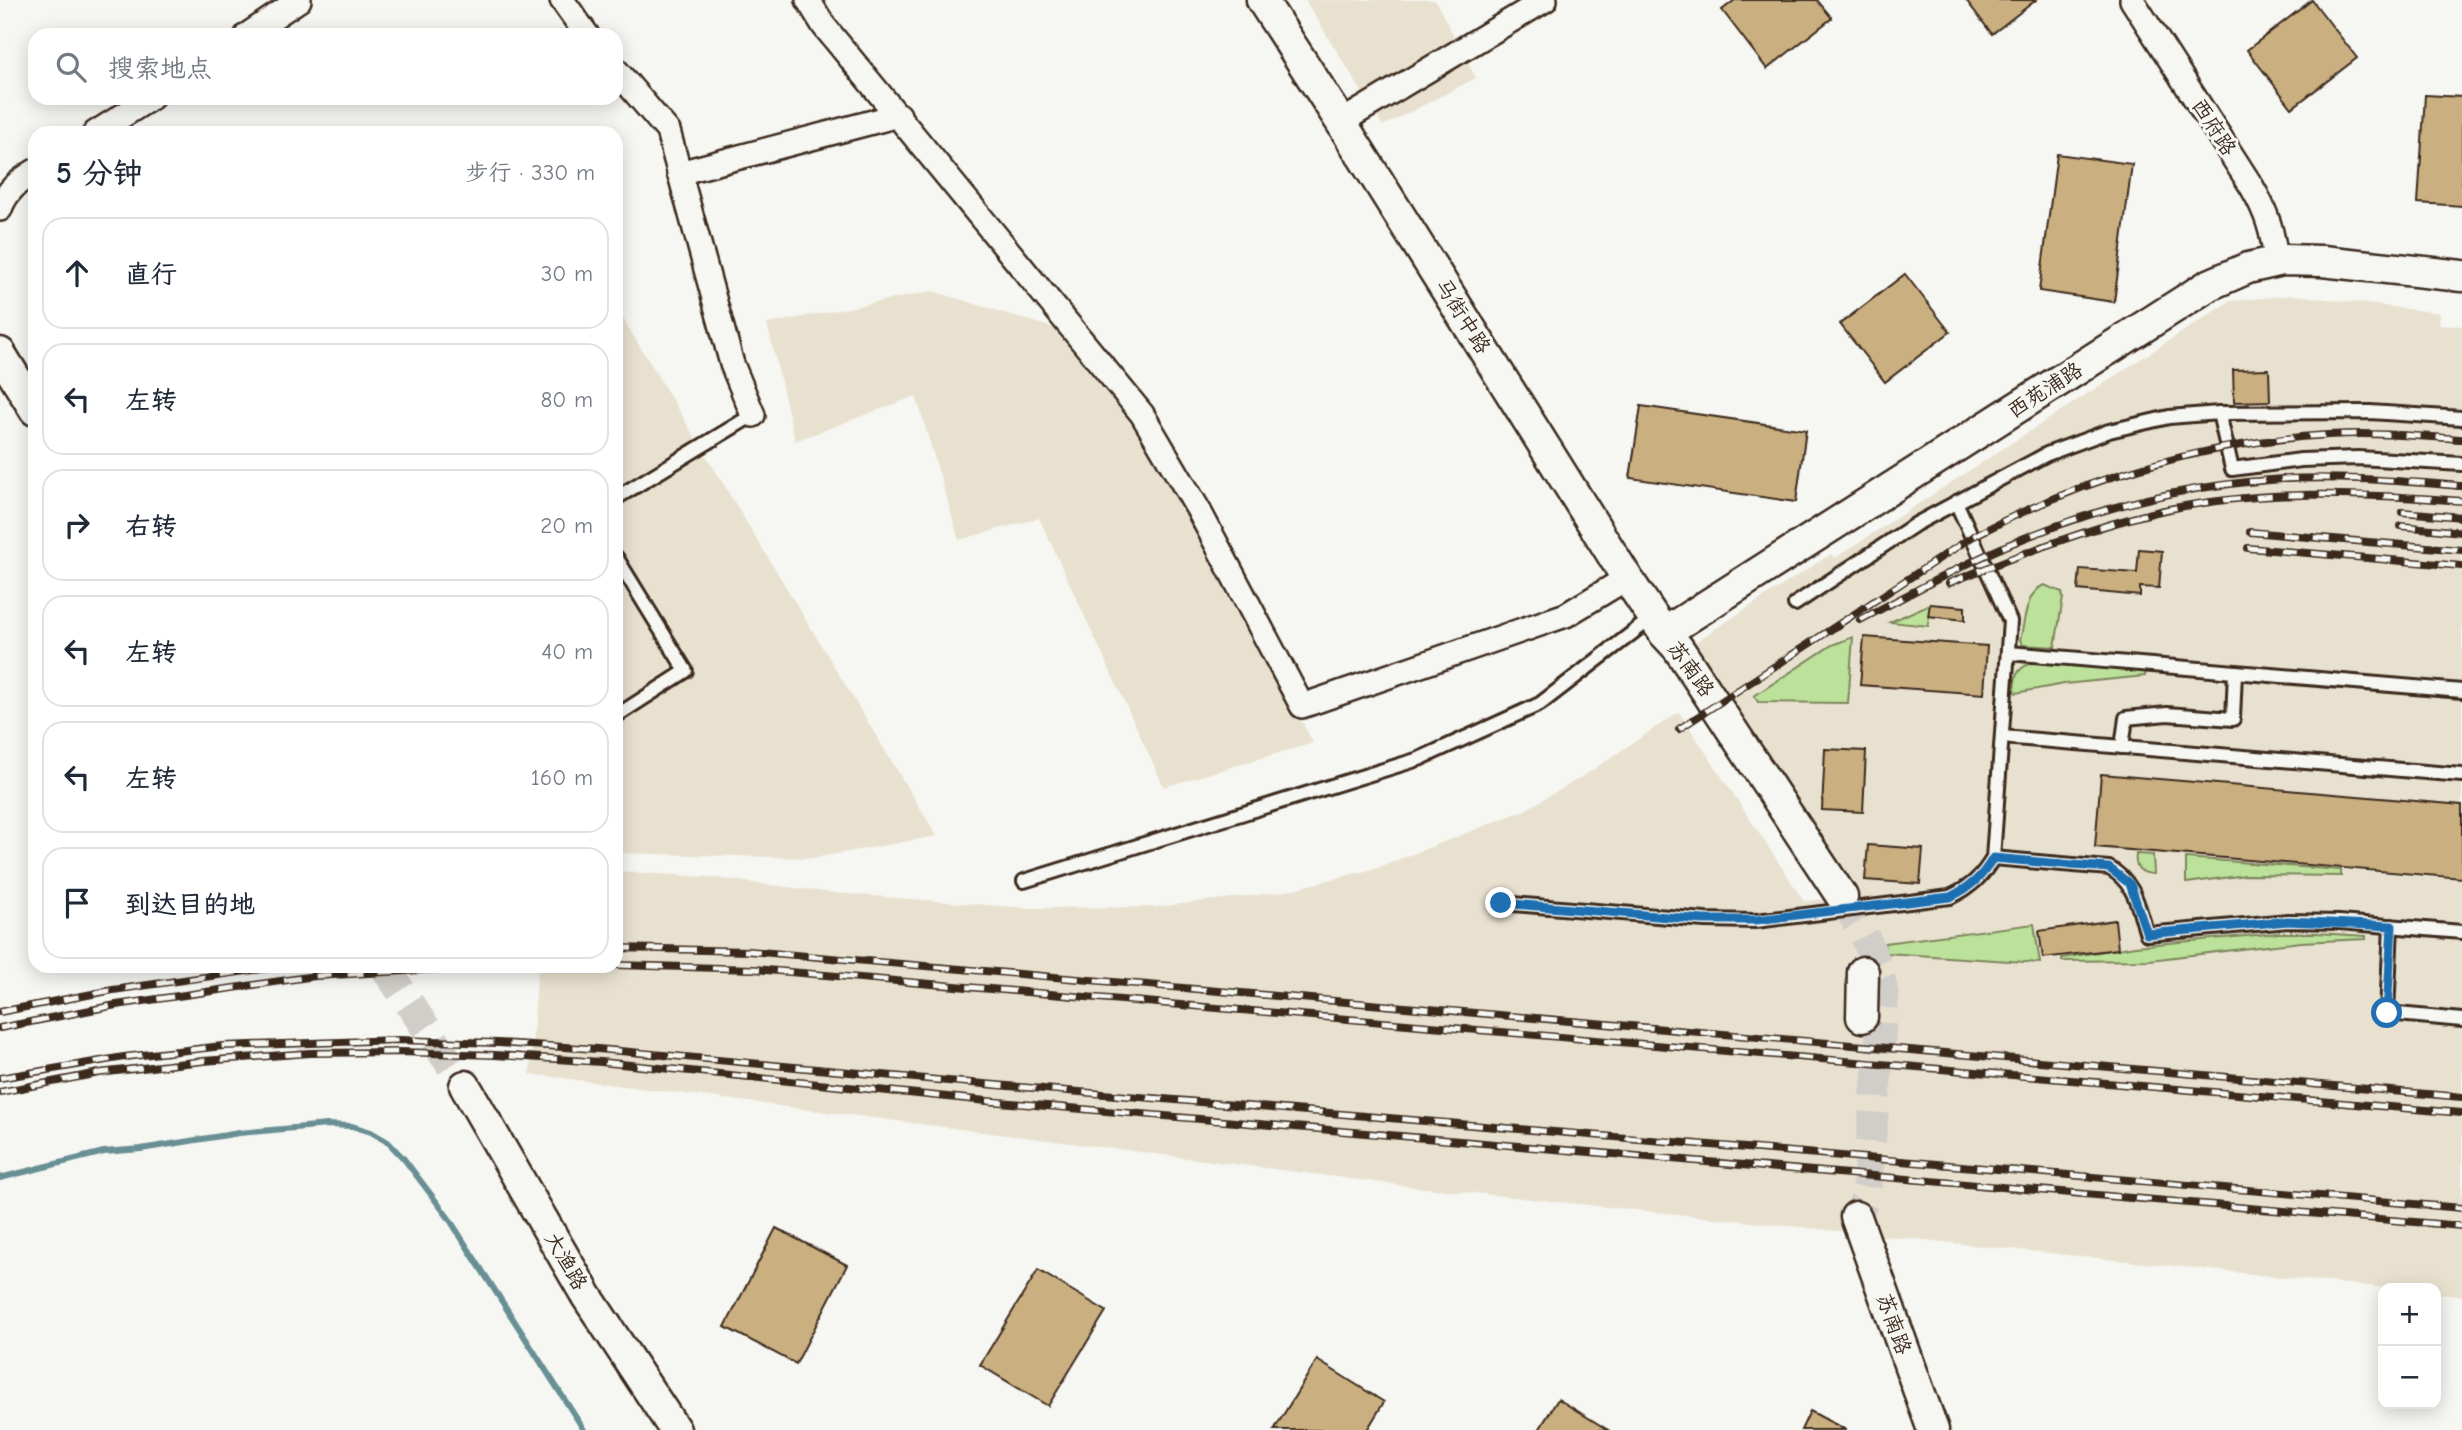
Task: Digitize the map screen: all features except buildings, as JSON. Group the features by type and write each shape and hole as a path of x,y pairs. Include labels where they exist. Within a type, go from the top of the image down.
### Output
{"street":[{"path":"257,28 299,0"},
{"path":"562,0 582,28"},
{"path":"808,0 824,26 1142,414 1198,509 1302,706 1566,615 1627,578"},
{"name":"马街中路","path":"1262,0 1658,625"},
{"path":"1341,122 1545,0"},
{"name":"西府路","path":"2132,0 2264,208 2273,232 2276,262"},
{"path":"623,77 668,131 732,364 752,415"},
{"path":"106,126 140,105"},
{"path":"679,173 899,115"},
{"path":"0,209 5,196 28,175"},
{"name":"西苑浦路","path":"1658,625 2209,285 2248,268 2283,260 2322,261 2462,276"},
{"path":"0,353 28,399"},
{"name":"苏南路","path":"1658,625 1678,648 1832,899"},
{"path":"1862,1017 1863,972"},
{"name":"大渔路","path":"466,1086 586,1296 675,1430"},
{"name":"苏南路","path":"1856,1217 1933,1430"}],"lane":[{"path":"1795,604 1916,524 1955,502 2047,454 2109,431 2169,417 2219,413 2370,412 2462,418"},
{"path":"2219,413 2232,469 2301,460 2358,458 2462,464"},
{"path":"623,494 752,415"},
{"path":"1501,903 1704,920 1756,920 1950,897 1967,889 1983,876 1993,858 2010,621 1955,502"},
{"path":"623,568 686,671 623,712"},
{"path":"1024,881 1419,759 1540,704 1658,625"},
{"path":"2008,653 2462,691"},
{"path":"2122,747 2126,718 2167,714 2233,719 2235,672"},
{"path":"2002,737 2462,775"},
{"path":"1993,858 2109,868 2130,884 2147,934 2288,921 2462,932"},
{"path":"2392,926 2387,1013 2462,1020"}],"shaded area":[{"path":"1305,0 1435,0 1476,78 1383,126"},
{"path":"933,291 1060,330 1140,431 1215,553 1313,743 1164,787 1039,518 959,540 916,396 795,441 767,324"},
{"path":"2294,295 2440,313 2439,324 2462,326 2462,1296 2441,1294 2441,1283 2378,1283 2378,1287 1406,1186 530,1074 537,973 623,973 623,871 707,877 835,893 1026,908 1156,907 1282,892 1377,868 1525,810 1585,775 1679,712 1804,901 1854,897 1764,759 1695,642 1831,554 1835,558 2230,301"},
{"path":"623,319 937,836 814,858 623,853"}],"green space":[{"path":"2044,585 2062,592 2055,647 2023,645 2020,640 2029,601"},
{"path":"1930,604 1928,626 1890,622"},
{"path":"1853,637 1848,703 1758,702 1754,696 1832,645"},
{"path":"2036,662 2146,672 2145,676 2064,684 2016,693 2014,690 2019,671"},
{"path":"2136,854 2153,855 2154,874 2139,869"},
{"path":"2186,858 2341,870 2341,876 2246,875 2186,883"},
{"path":"2034,924 2040,963 1886,953 1884,943"},
{"path":"2279,933 2366,936 2366,939 2301,942 2150,960 2062,961 2062,958 2135,946"}],"waterway":[{"path":"0,1178 104,1152 141,1149 239,1133 327,1125 352,1126 371,1132 388,1142 404,1159 448,1217 584,1430"}],"tunnel":[{"path":"1842,897 1869,945 1884,997 1866,1198 1856,1217"},
{"path":"389,973 465,1086"}],"railway":[{"path":"1679,729 1972,537 2014,516 2100,481 2190,455 2282,439 2362,434 2462,439"},
{"path":"1860,620 1960,567 2022,539 2082,517 2175,493 2238,483 2318,478 2462,486"},
{"path":"1949,583 2080,534 2160,511 2198,504 2311,495 2462,501"},
{"path":"2402,512 2462,517"},
{"path":"2401,526 2462,532"},
{"path":"2250,532 2462,550"},
{"path":"2248,548 2462,566"},
{"path":"623,948 749,951 2462,1097"},
{"path":"623,965 754,969 2462,1113"},
{"path":"0,1012 113,990 233,973"},
{"path":"0,1028 116,1005 315,976 368,973"},
{"path":"0,1078 124,1057 223,1046 398,1040 498,1043 598,1049 948,1081 2462,1208"},
{"path":"0,1092 99,1073 203,1061 310,1053 495,1055 601,1062 987,1101 2462,1226"}],"route":[{"path":"1501,903 1704,920 1756,920 1950,897 1967,889 1983,876 1993,858 2109,868 2130,884 2147,934 2288,921 2392,926 2387,1013"}]}
